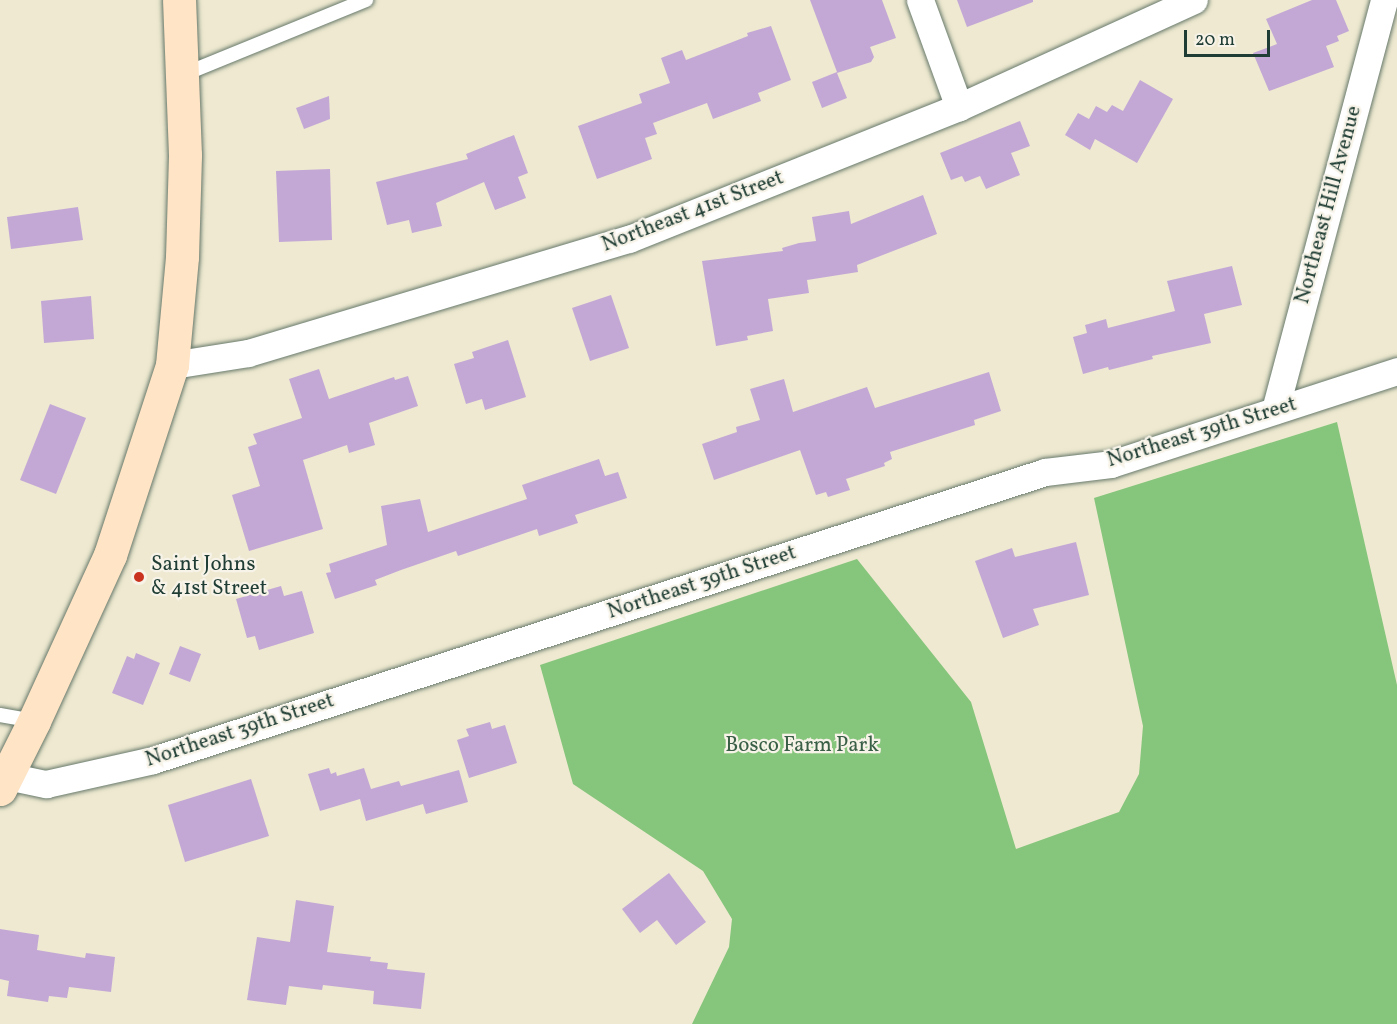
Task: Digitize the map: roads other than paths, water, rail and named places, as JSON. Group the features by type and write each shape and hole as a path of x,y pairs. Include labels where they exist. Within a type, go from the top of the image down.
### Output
{"main road":[{"path":"3,782 34,722 110,555 172,365 183,257 185,155 179,0"}],"street":[{"path":"920,0 959,107"},
{"name":"Northeast 41st Street","path":"172,365 248,353 628,239 959,107 1194,0"},
{"name":"Northeast Hill Avenue","path":"1275,410 1384,0"},
{"name":"Northeast 39th Street","path":"3,782 45,784 153,760 1045,472 1111,464 1397,371"}],"lane":[{"path":"182,75 366,0"},
{"path":"0,714 34,722"}],"place":[{"name":"Saint Johns & 41st Street","path":"139,577"}],"park label":[{"name":"Bosco Farm Park","path":"802,746"}]}
